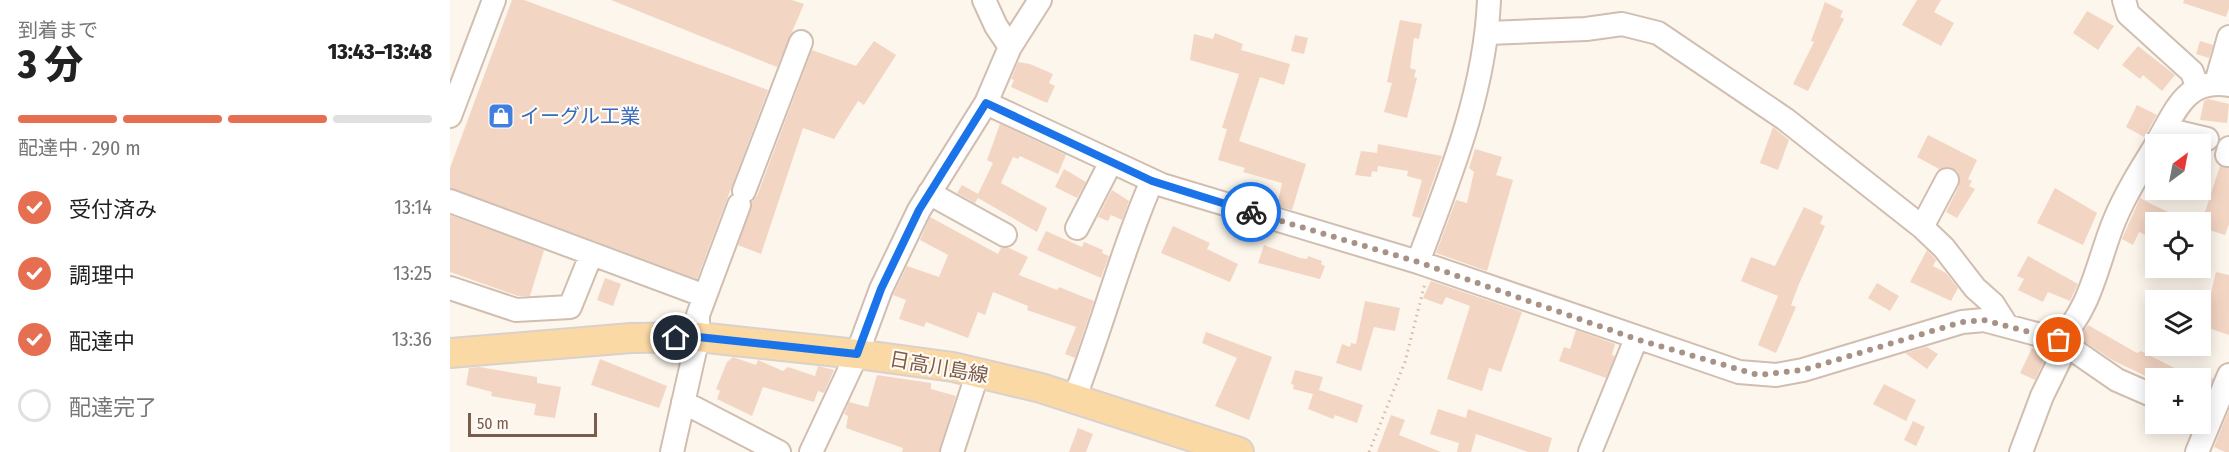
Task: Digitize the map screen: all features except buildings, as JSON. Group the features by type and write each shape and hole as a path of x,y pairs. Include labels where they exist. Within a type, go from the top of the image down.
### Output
{"main road":[{"name":"日高川島線","path":"450,353 631,338 698,337 857,354 978,372 1074,399 1239,452"}],"street":[{"path":"450,116 494,0"},
{"path":"984,0 996,27 1010,47"},
{"path":"811,452 857,354 881,289 929,193 986,103 1010,47 1040,0"},
{"path":"1424,264 1469,123 1488,33 1489,0"},
{"path":"2124,0 2128,14 2192,72 2214,85"},
{"path":"1488,33 1586,29 1622,24 1658,33 1785,119 1922,227 1944,248 1975,288 1993,304 2007,326"},
{"path":"2214,85 2229,37"},
{"path":"672,452 698,337 698,315 801,42"},
{"path":"2163,134 2189,92 2214,85"},
{"path":"986,103 1152,181 1424,264 1636,339 1739,372 1776,375 1803,370 1962,322 1984,320 2063,343 2117,380 2145,392"},
{"path":"1077,228 1112,162"},
{"path":"2021,452 2063,343 2082,311 2115,218 2145,165"},
{"path":"1922,227 1947,180"},
{"path":"1074,399 1128,236 1152,181"},
{"path":"929,193 1005,236"},
{"path":"450,201 705,296"},
{"path":"450,288 516,310 570,307 591,255"},
{"path":"1590,452 1636,339"},
{"path":"952,452 978,372"},
{"path":"2211,406 2229,375"},
{"path":"683,402 779,452"},
{"path":"2197,452 2201,434"}],"path":[{"path":"1369,452 1405,362 1424,264"}],"way so far":[{"path":"1251,212 1418,262 1636,339 1739,372 1776,375 1803,370 1962,322 1984,320 2059,340"}],"place":[{"name":"イーグル工業","path":"501,116"}],"route":[{"path":"676,338 698,337 857,354 881,289 919,210 986,103 1152,181 1251,212"}]}
